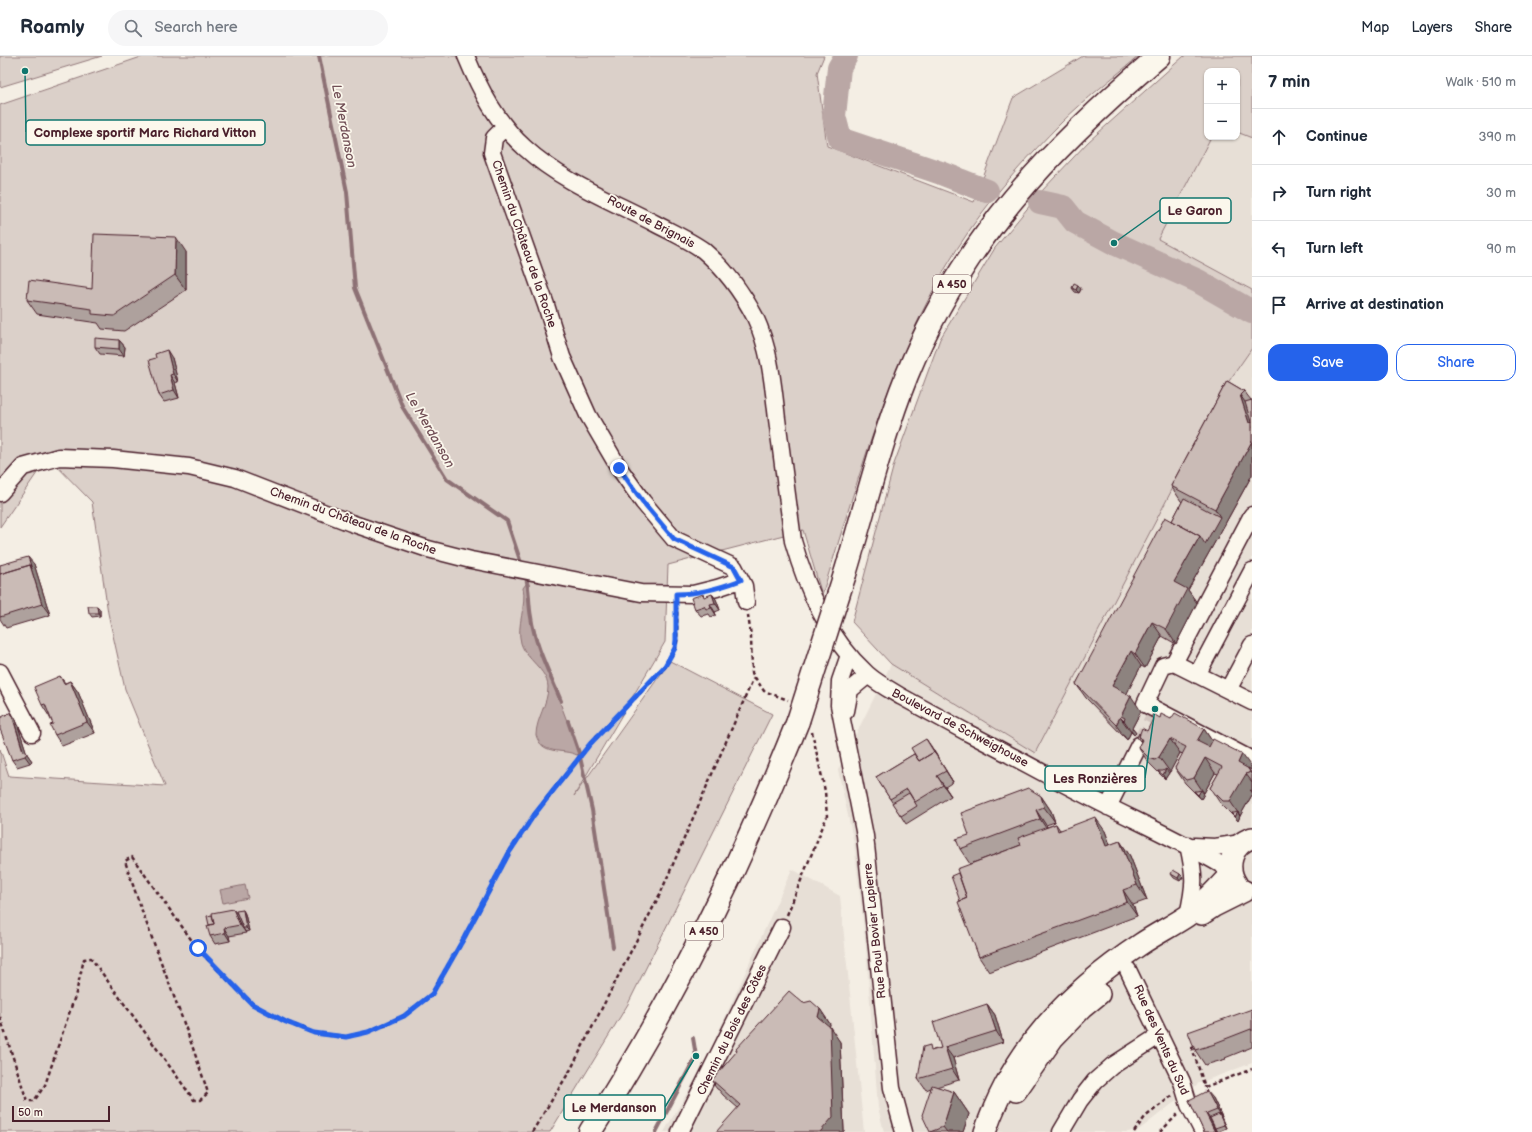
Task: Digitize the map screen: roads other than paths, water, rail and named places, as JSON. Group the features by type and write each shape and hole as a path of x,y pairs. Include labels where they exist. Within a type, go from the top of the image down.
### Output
{"highway":[{"name":"A 450","path":"590,1132 653,1029 689,962 756,822 798,720 845,574 876,465 896,402 924,338 956,277 1000,214 1039,168 1083,124 1159,56"}],"main road":[{"path":"1246,841 1232,855 1231,872 1238,886 1248,893"},
{"path":"985,1132 1001,1092 1021,1055 1063,1005 1140,944 1188,915 1231,872"},
{"path":"997,1132 1018,1086 1053,1038 1082,1008 1163,941 1214,906 1248,893"}],"street":[{"name":"Route de Brignais","path":"466,56 488,102 505,127 525,149 557,172 671,231 702,250 722,269 739,292 755,318 765,343 771,372 793,541 809,591"},
{"name":"Chemin du Château de la Roche","path":"505,127 494,138 492,153 546,305 562,356 588,415 619,468 643,502 674,539 734,567 744,586 746,602"},
{"name":"Chemin du Château de la Roche","path":"0,493 23,467 59,457 113,459 189,467 235,478 428,550 471,560 641,593 693,594 741,580"},
{"path":"1174,663 1252,515"},
{"path":"1196,674 1252,571"},
{"name":"Boulevard de Schweighouse","path":"809,591 828,626 849,655 868,675 885,687 1108,807 1188,845 1231,872"},
{"path":"1228,690 1252,645"},
{"name":"Rue Paul Bovier Lapierre","path":"849,655 840,681 840,705 865,836 892,1088 904,1132"},
{"path":"1252,702 1174,663 1163,666 1145,704 1252,760"},
{"path":"0,672 32,733"},
{"name":"Rue Paul Bovier Lapierre","path":"844,730 850,690 868,675"},
{"path":"1108,807 1139,745"},
{"name":"Boulevard de Schweighouse","path":"1188,845 1215,847 1246,841"},
{"path":"1188,845 1194,872 1194,887 1188,915"},
{"name":"Chemin du Bois des Côtes","path":"680,1132 782,927"},
{"name":"Rue des Vents du Sud","path":"1128,970 1182,1082 1189,1105 1203,1132"},
{"path":"1061,1132 1080,1100 1094,1081 1112,1066 1160,1036"}],"waterway":[{"name":"Le Merdanson","path":"319,56 347,192 355,288 403,408 447,479 507,521 522,566"},
{"path":"846,56 839,68 834,116 840,139 941,173 987,191"},
{"path":"1040,202 1063,207 1075,222 1114,243 1198,281 1252,312"},
{"name":"Le Merdanson","path":"525,574 528,585 531,617 536,639 543,660 561,701"},
{"name":"Le Merdanson","path":"568,721 579,753 592,810 613,947"},
{"name":"Le Merdanson","path":"656,1132 696,1056 693,1038"}],"tunnel":[{"path":"1139,745 1157,710"}],"place":[{"name":"Complexe sportif Marc Richard Vitton","path":"25,71"},
{"name":"Le Garon","path":"1114,243"},
{"name":"Les Ronzières","path":"1155,709"},
{"name":"Le Merdanson","path":"696,1056"}]}
